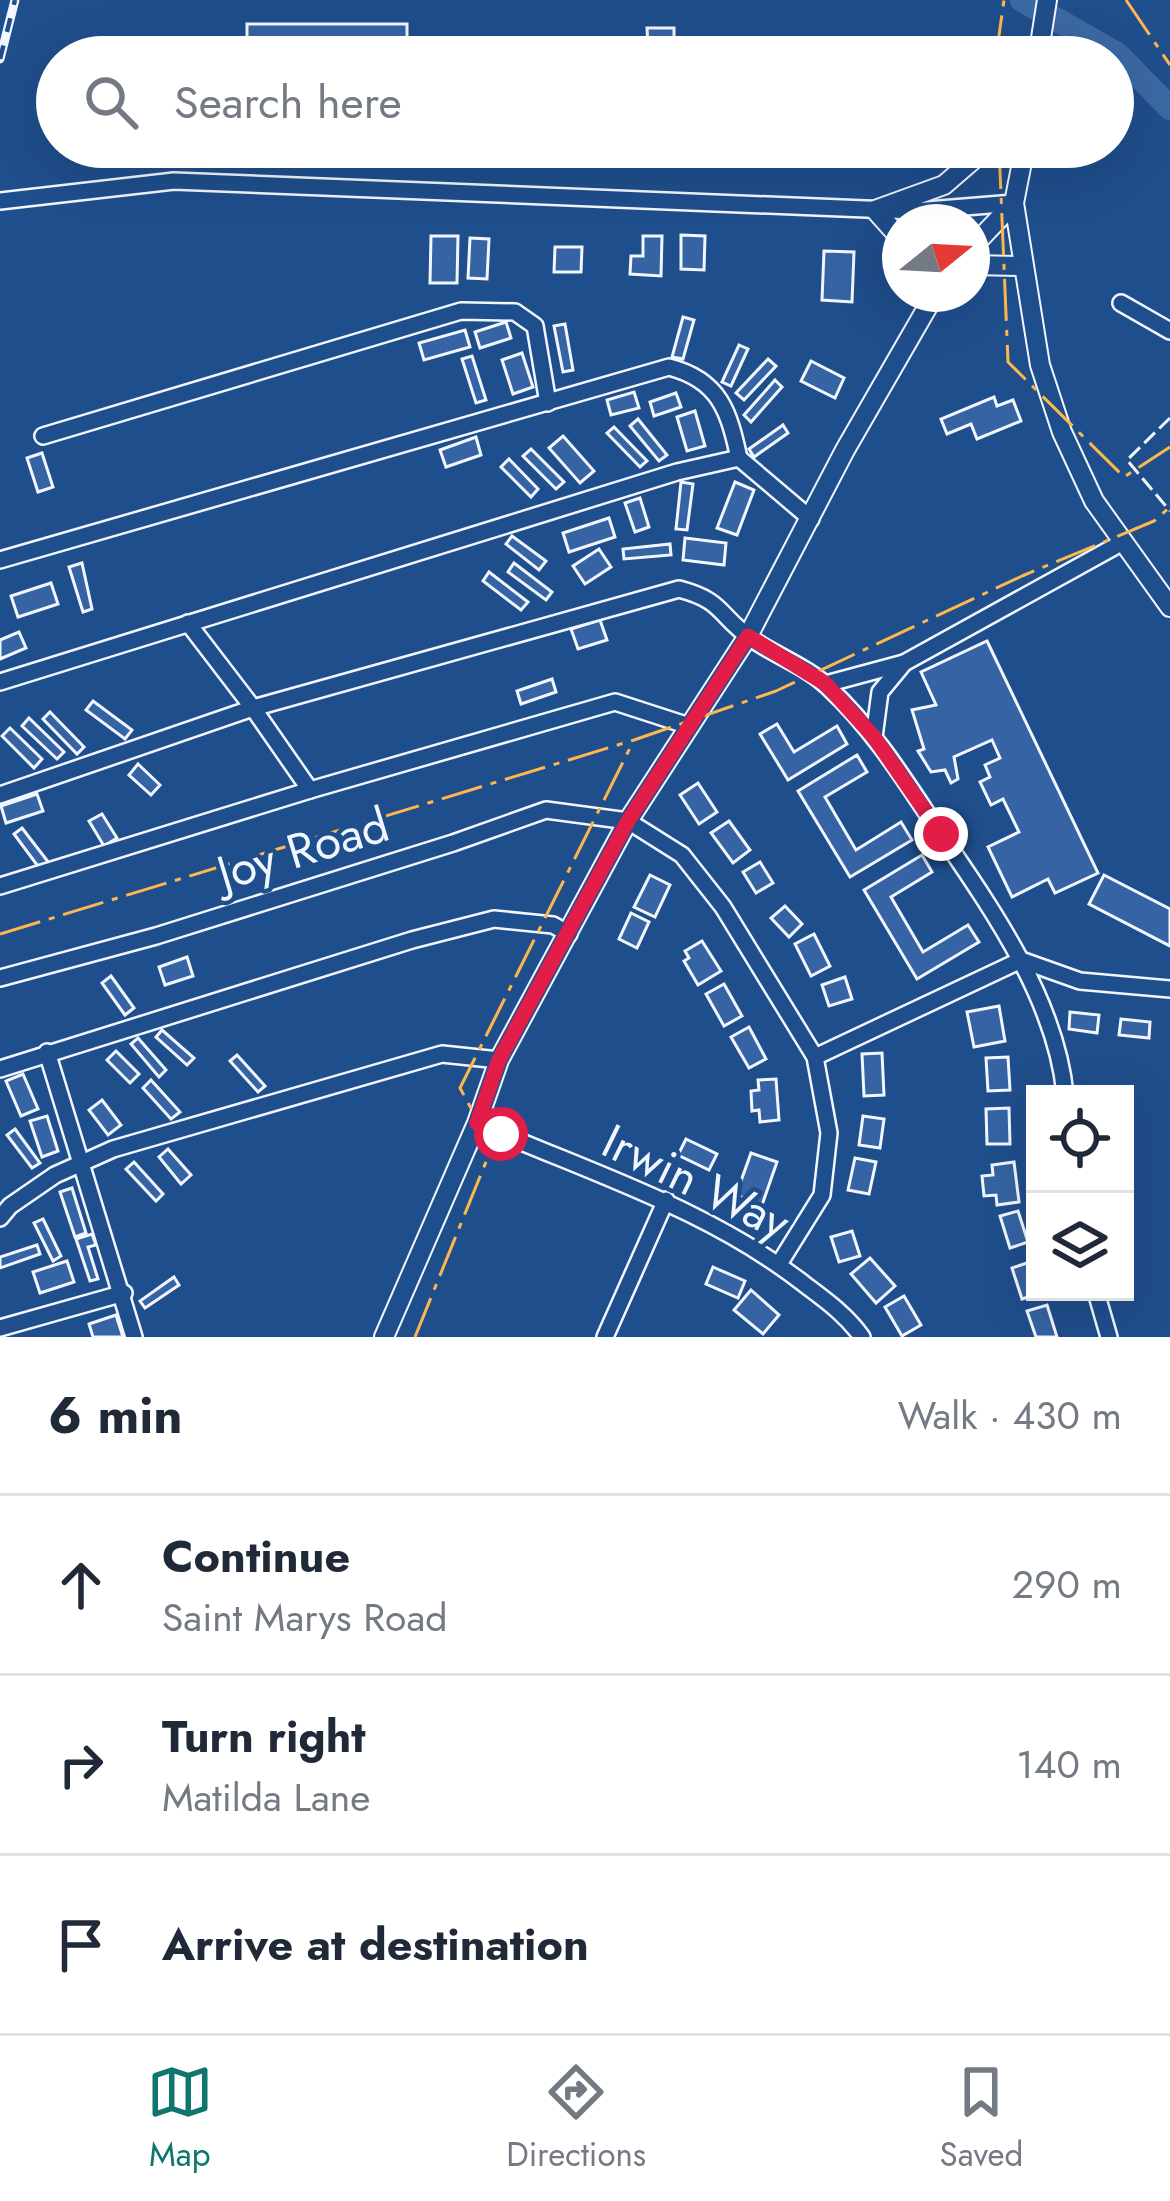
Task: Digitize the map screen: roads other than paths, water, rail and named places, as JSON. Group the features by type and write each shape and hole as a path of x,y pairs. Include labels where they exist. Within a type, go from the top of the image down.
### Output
{"main road":[{"path":"1041,36 1047,0"},
{"path":"882,218 875,210 945,184 964,168"},
{"path":"1020,168 1014,203 1022,266 1039,362 1062,432 1094,501 1170,608"},
{"path":"990,228 1014,203"},
{"path":"990,265 1022,266"},
{"path":"384,1337 477,1123 499,1060 628,821 748,636 921,312"}],"street":[{"path":"0,201 174,181 915,212 1014,203"},
{"path":"1121,303 1170,331"},
{"path":"43,436 461,311 515,311 535,326 548,403"},
{"path":"0,560 669,368 690,373 725,402 739,458 812,519"},
{"path":"0,682 677,472 739,458"},
{"path":"826,684 904,663 1123,542"},
{"path":"0,795 253,708 679,589 709,597 748,636 826,684 874,737 983,894 1021,960 1062,1065 1064,1085"},
{"path":"188,623 310,790"},
{"path":"874,737 880,692 904,663"},
{"path":"0,886 615,702 689,726"},
{"name":"Joy Road","path":"0,978 156,936 546,810 628,821"},
{"path":"628,821 682,855 781,995 815,1057 829,1133 823,1195 779,1264"},
{"path":"0,1069 412,940 494,919 553,925 569,934"},
{"path":"815,1057 1021,960 1080,981 1170,989"},
{"path":"47,1052 134,1337"},
{"path":"0,1218 10,1206 80,1162 442,1054 499,1060"},
{"name":"Irwin Way","path":"477,1123 667,1200 779,1264 850,1319 862,1337"},
{"path":"605,1337 667,1200"},
{"path":"0,1328 124,1294"},
{"path":"1098,1301 1108,1337"}],"waterway":[{"path":"1022,0 1085,36"},
{"path":"1134,71 1170,108"},
{"path":"1166,104 1170,102"}],"railway":[{"path":"0,59 15,0"}]}
